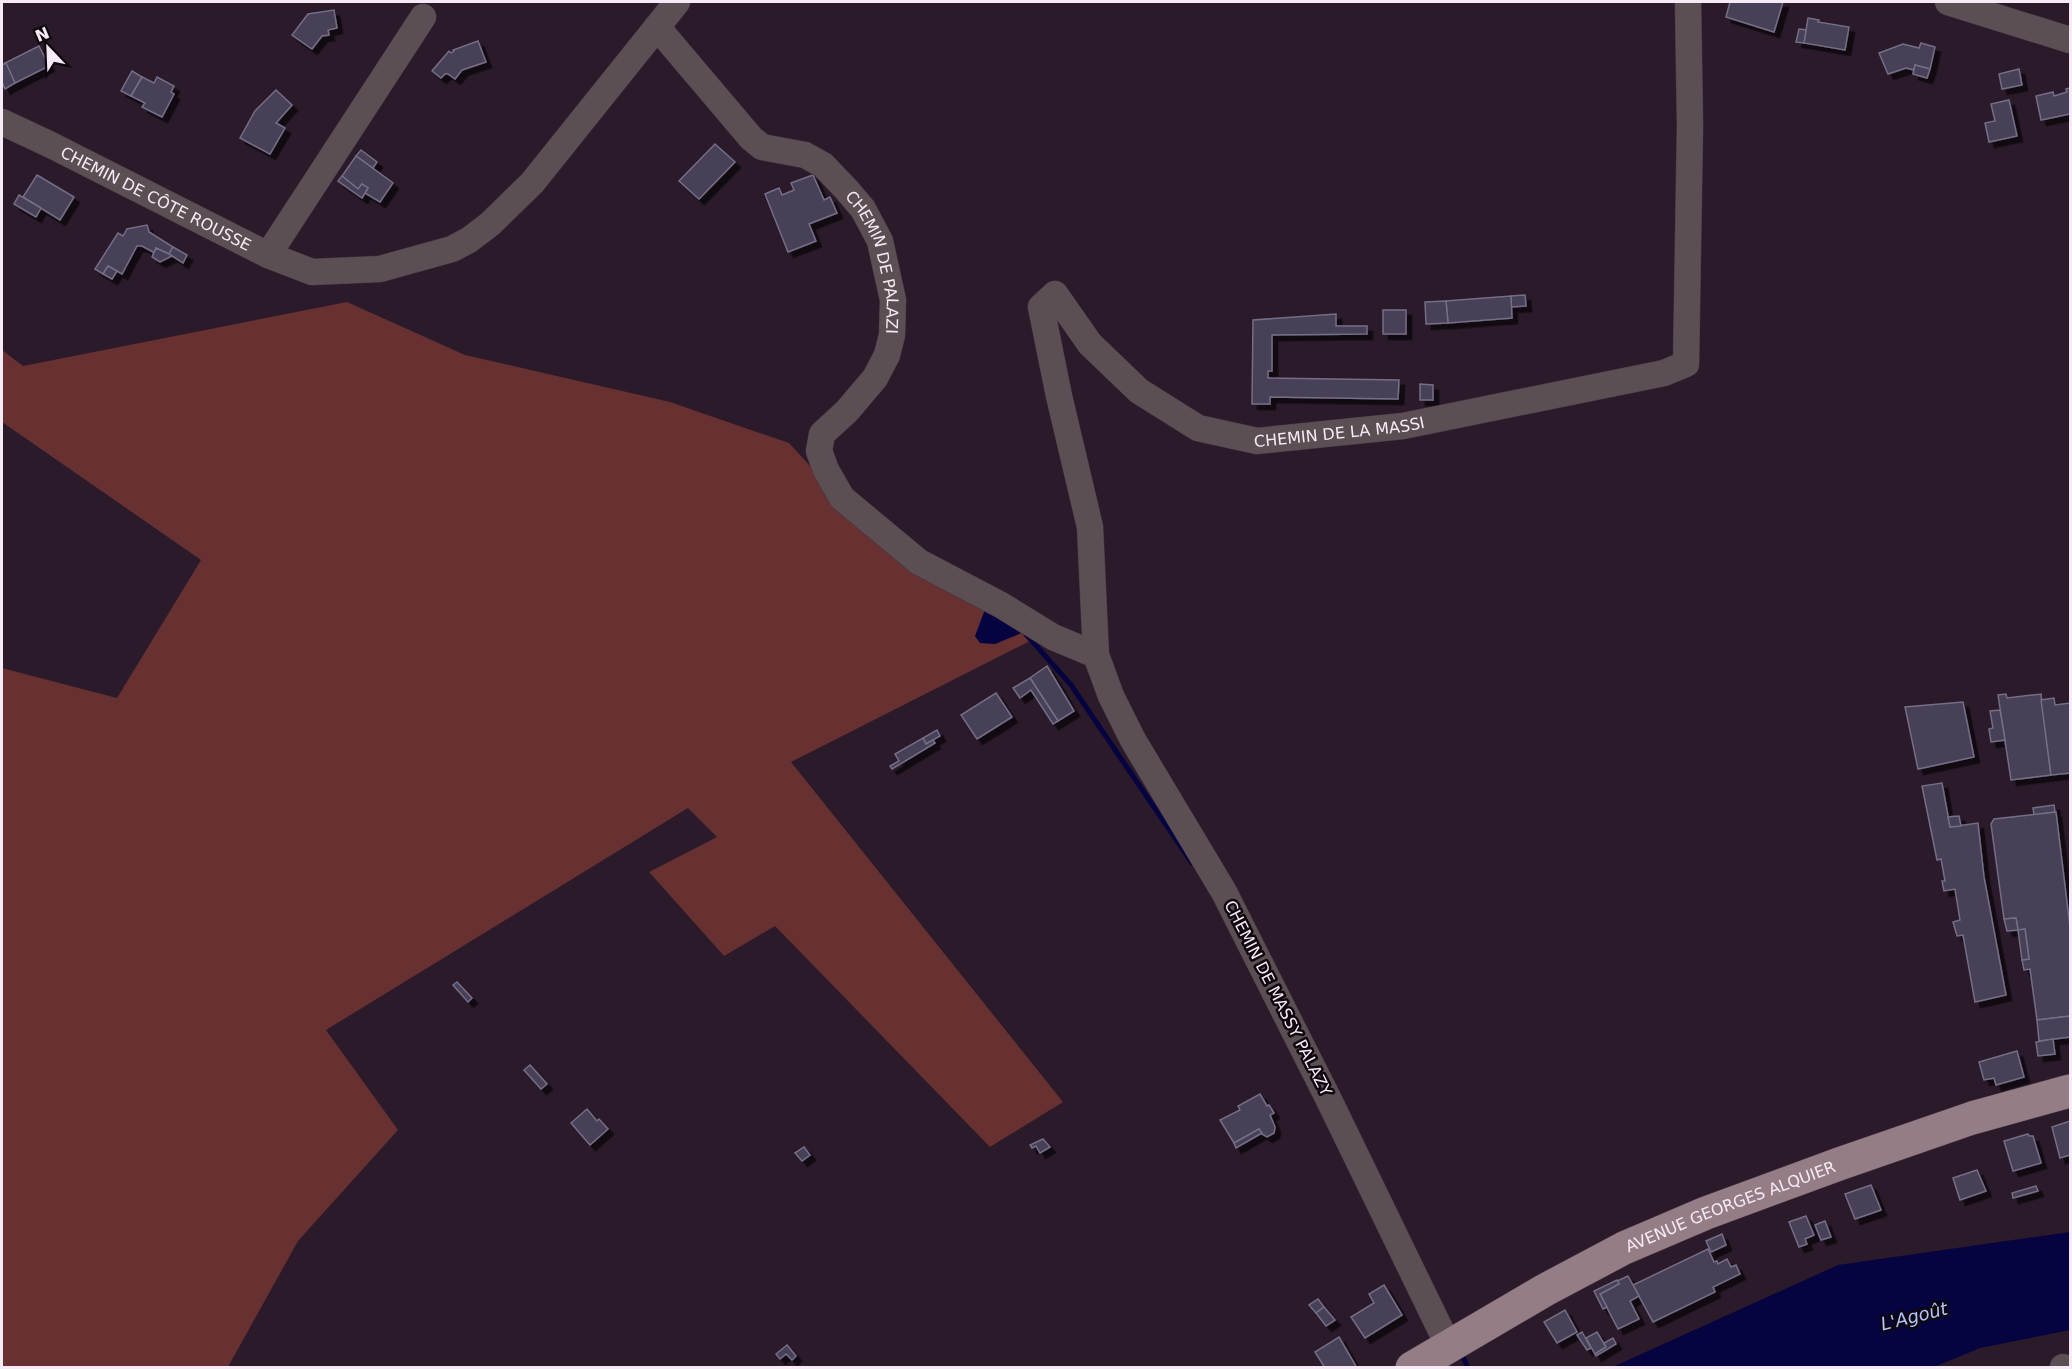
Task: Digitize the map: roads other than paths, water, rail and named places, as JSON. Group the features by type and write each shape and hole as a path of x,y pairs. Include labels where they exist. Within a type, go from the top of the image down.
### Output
{"main road":[{"name":"AVENUE GEORGES ALQUIER","path":"1412,1368 1545,1290 1614,1253 1706,1213 1972,1118 2070,1091"}],"street":[{"path":"657,27 677,2"},
{"name":"CHEMIN DE LA MASSI","path":"1096,655 1090,527 1041,307 1055,294 1090,344 1139,391 1198,429 1257,441 1403,426 1664,373 1686,364 1690,125 1688,2"},
{"path":"1948,2 2070,40"},
{"path":"268,255 423,17"},
{"name":"CHEMIN DE CÔTE ROUSSE","path":"2,122 268,255 312,272 380,269 452,249 470,240 490,224 531,183 657,27"},
{"name":"CHEMIN DE PALAZI","path":"657,27 757,143 762,147 805,155 823,165 863,209 880,241 893,300 892,335 887,355 875,378 847,411 822,434 819,451 826,470 843,498 919,562 1001,605 1048,633 1096,655"},
{"name":"CHEMIN DE MASSY PALAZY","path":"1096,655 1111,696 1133,740 1224,892 1329,1100 1449,1347"}],"water":[{"path":"987,604 1024,632 995,644 980,643 975,636"},
{"name":"L'Agoût","path":"2070,1232 2070,1330 1980,1348 1934,1367 1595,1367 1615,1366 1838,1265"}],"waterway":[{"path":"1024,632 1071,685 1192,863"},
{"path":"1463,1357 1468,1368"}]}
